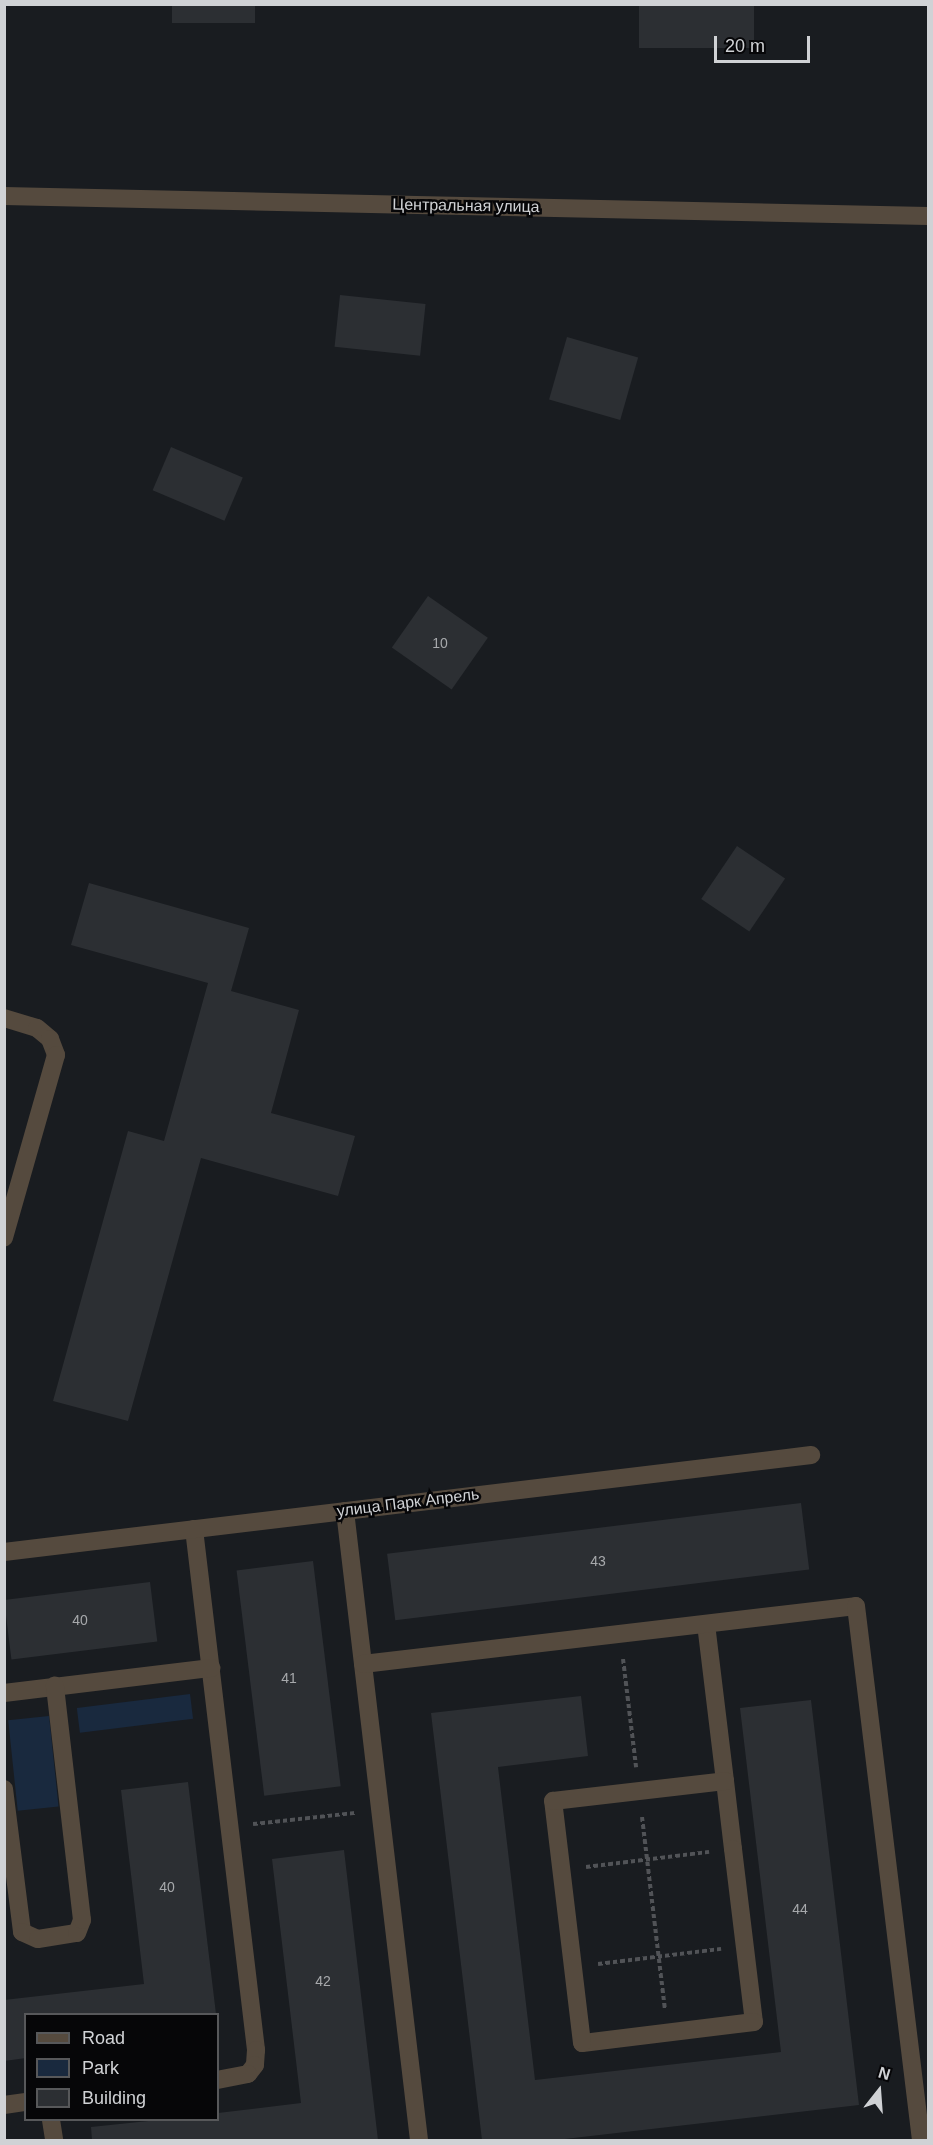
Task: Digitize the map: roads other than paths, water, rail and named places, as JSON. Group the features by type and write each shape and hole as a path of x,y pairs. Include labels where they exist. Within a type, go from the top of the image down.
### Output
{"street":[{"name":"Центральная улица","path":"4,196 928,216"},
{"path":"4,1018 37,1028 50,1039 56,1055 4,1238"},
{"name":"улица Парк Апрель","path":"4,1552 811,1455"},
{"path":"345,1511 419,2140"},
{"path":"194,1529 256,2050 255,2066 248,2074 219,2080"},
{"path":"363,1664 856,1606 921,2140"},
{"path":"706,1624 725,1781 733,1849 754,2022 582,2043 553,1801 725,1781"},
{"path":"4,1693 211,1668"},
{"path":"4,1789 22,1932 38,1939 77,1933 82,1920 55,1686"},
{"path":"4,2105 24,2103"},
{"path":"51,2121 54,2140"}]}
